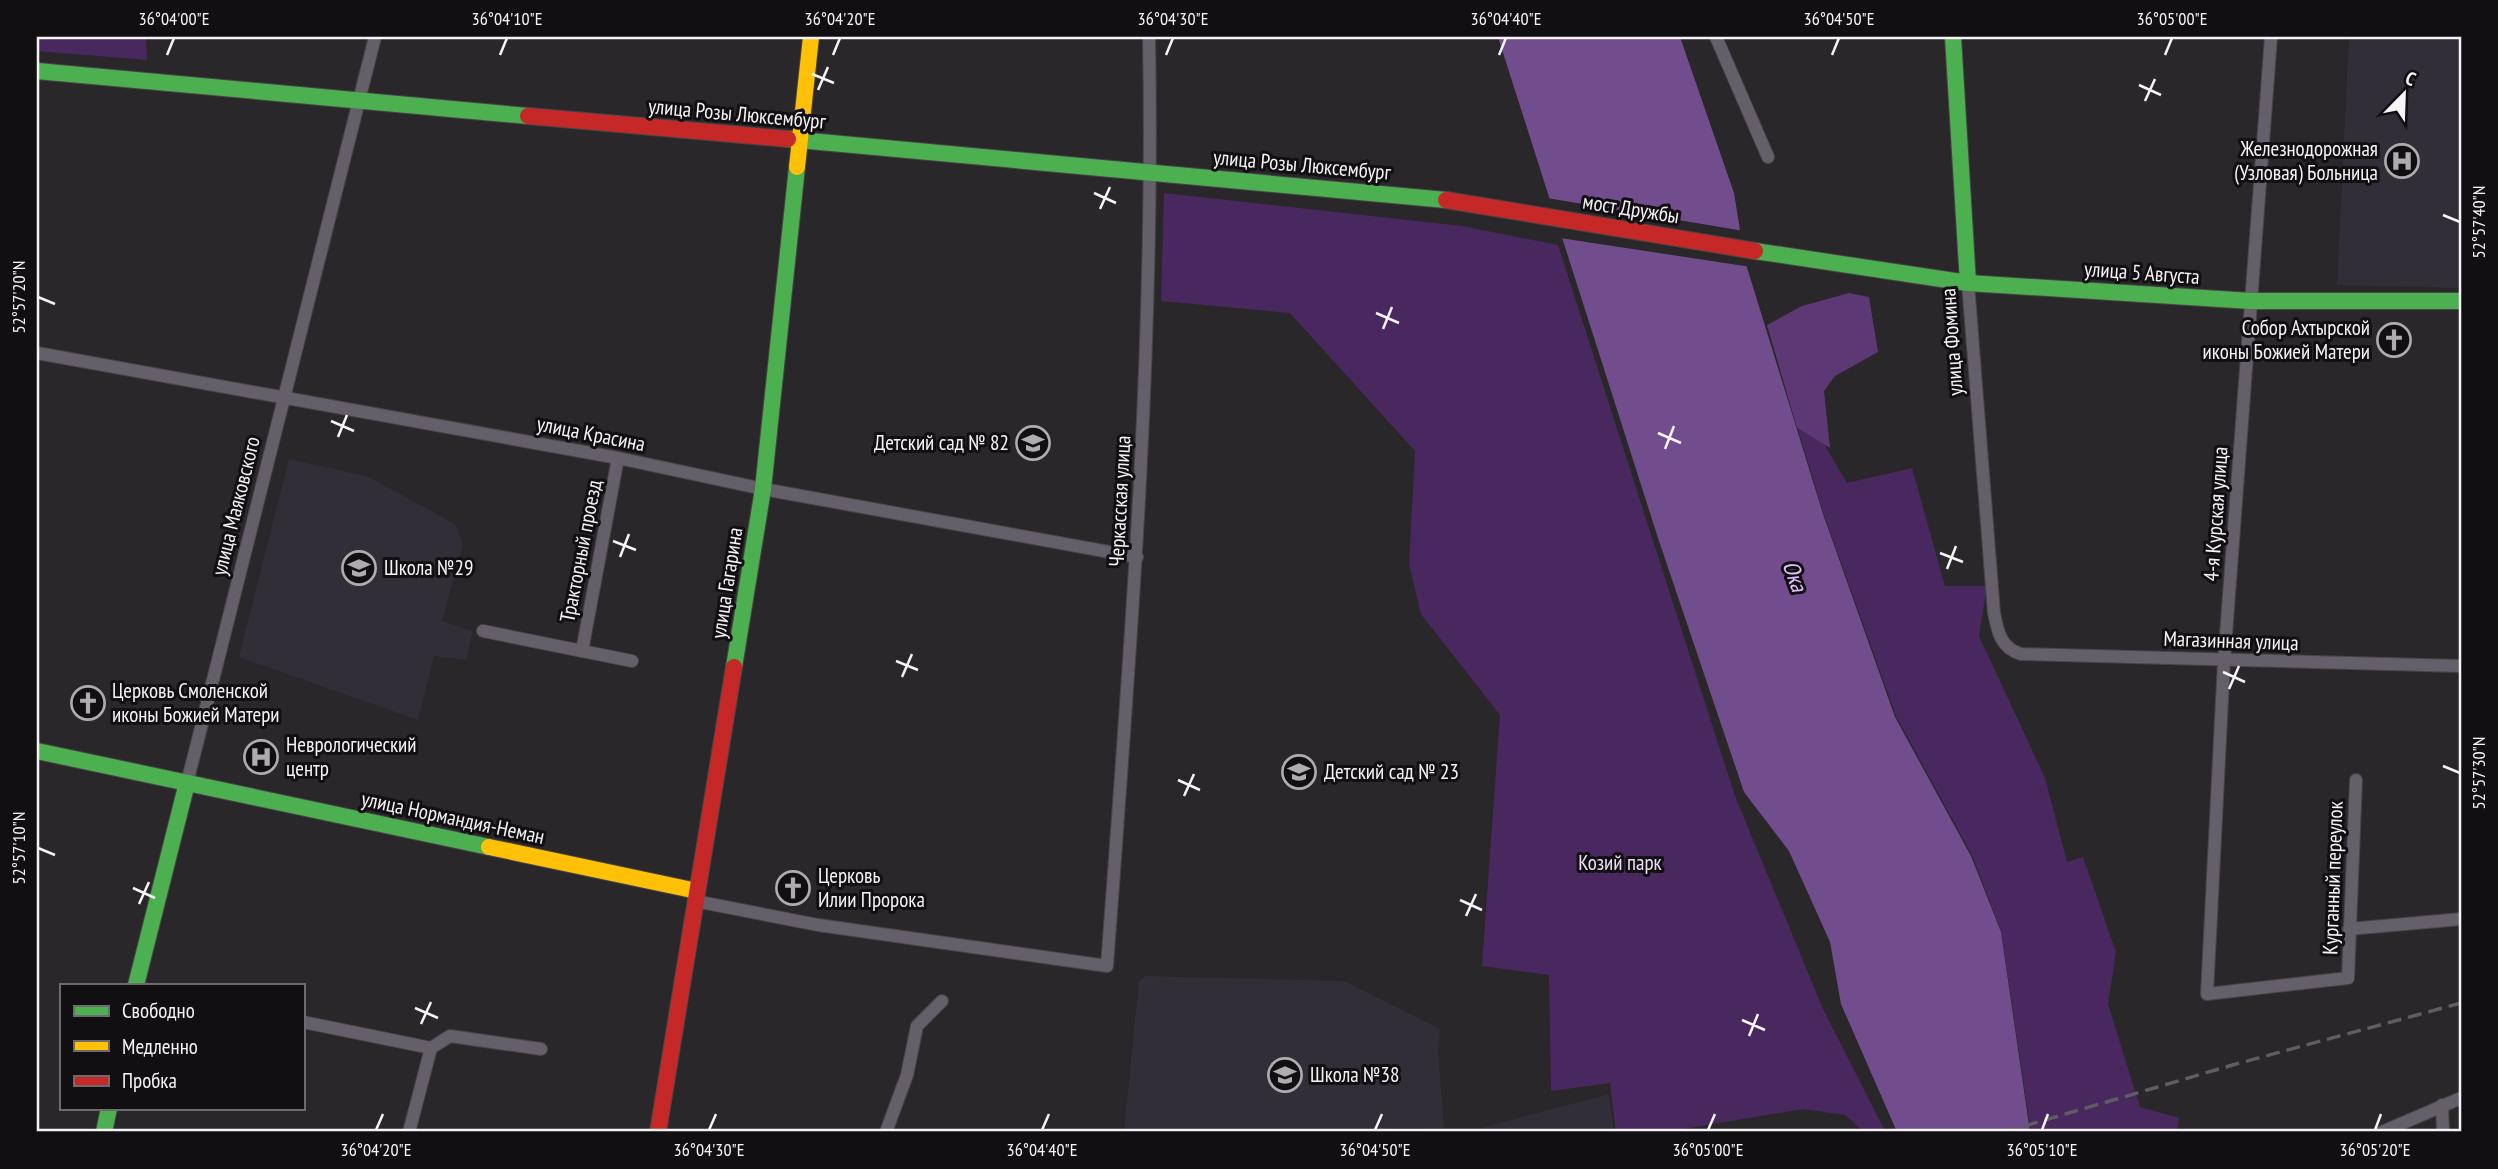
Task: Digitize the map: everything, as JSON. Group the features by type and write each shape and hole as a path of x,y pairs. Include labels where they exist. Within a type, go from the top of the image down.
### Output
{"main road":[{"name":"улица Гагарина","path":"658,1132 764,489 811,37"},
{"name":"улица Фомина","path":"1953,37 1968,283"},
{"name":"улица Розы Люксембург","path":"37,71 1433,198"},
{"name":"мост Дружбы","path":"1433,198 1821,262"},
{"name":"улица 5 Августа","path":"1821,262 1968,283 2251,301 2461,301"},
{"name":"улица Нормандия-Неман","path":"37,751 696,896"},
{"name":"улица Маяковского","path":"136,984 187,783"},
{"path":"104,1132 109,1110"}],"street":[{"name":"улица Маяковского","path":"187,783 375,37"},
{"name":"Черкасская улица","path":"1107,966 1137,557 1147,363 1151,172 1149,37"},
{"path":"1716,37 1768,157"},
{"name":"4-я Курская улица","path":"2271,37 2224,661 2207,994 2348,978"},
{"name":"улица Фомина","path":"1968,283 1994,614 2003,643"},
{"name":"улица Красина","path":"37,353 618,458 764,489 1137,557"},
{"name":"Тракторный проезд","path":"582,651 618,458"},
{"name":"Тракторный проезд","path":"483,631 632,661"},
{"name":"Магазинная улица","path":"2003,643 2011,651 2021,654 2461,666"},
{"name":"Курганный переулок","path":"2348,978 2356,780"},
{"name":"улица Нормандия-Неман","path":"696,896 818,925 1107,966"},
{"path":"2349,929 2461,919"},
{"path":"886,1132 907,1075 917,1026 942,1001"},
{"path":"304,1022 431,1048"},
{"path":"409,1132 431,1048 450,1036 541,1049"},
{"path":"2382,1132 2461,1098"},
{"path":"2442,1105 2443,1132"}],"shaded area":[{"name":"Железнодорожная (Узловая) Больница","path":"2349,37 2461,37 2461,288 2337,285"},
{"path":"1849,293 1869,297 1878,352 1835,376 1824,391 1830,448 1797,428 1767,325 1802,306"},
{"name":"Школа №29","path":"289,459 369,477 455,524 463,545 442,621 473,631 466,660 434,656 418,720 239,657"},
{"name":"Школа №38","path":"1146,976 1344,981 1440,1029 1438,1051 1444,1128 1124,1132 1139,981"},
{"path":"1609,1094 1614,1132 1278,1132 1470,1131"}],"green space":[{"path":"37,37 146,37 147,60 37,51"},
{"name":"Козий парк","path":"1164,193 1462,226 1558,245 1735,796 1823,1009 1885,1131 1864,1132 1845,1115 1803,1109 1666,1132 1616,1132 1610,1083 1551,1091 1549,975 1482,966 1500,715 1421,614 1409,565 1415,451 1290,313 1161,301"},
{"path":"1798,429 1824,444 1847,483 1912,468 1945,586 1987,586 1979,636 2045,778 2067,862 2083,857 2116,952 2108,1004 2140,1107 2179,1118 2177,1132 2031,1132 2001,931 1972,855 1896,716 1823,512"}],"water":[{"name":"Ока","path":"1498,37 1680,37 1734,193 1745,261 1823,514 1895,717 1971,856 2001,932 2030,1132 1897,1132 1841,1004 1830,942 1789,851 1744,792 1658,538"}],"pier":[{"path":"1547,198 1744,231 1751,267 1560,238"}],"railway":[{"path":"2004,1132 2236,1064 2461,1003"}],"traffic: fast":[{"path":"1953,37 1968,283"},
{"path":"37,71 528,116"},
{"path":"788,139 1446,200"},
{"path":"734,667 763,489 797,167"},
{"path":"1755,251 1968,283 2251,301 2461,301"},
{"path":"37,751 489,847"},
{"path":"136,984 187,783"},
{"path":"104,1132 109,1110"}],"traffic: slow":[{"path":"797,167 811,37"},
{"path":"489,847 697,891"}],"traffic: jam":[{"path":"528,116 788,139"},
{"path":"1446,200 1755,251"},
{"path":"658,1132 734,667"}],"place":[{"name":"Железнодорожная (Узловая) Больница","path":"2402,161"},
{"name":"Собор Ахтырской иконы Божией Матери","path":"2394,340"},
{"name":"Детский сад № 82","path":"1033,443"},
{"name":"Школа №29","path":"359,568"},
{"name":"Церковь Смоленской иконы Божией Матери","path":"88,703"},
{"name":"Неврологический центр","path":"261,757"},
{"name":"Детский сад № 23","path":"1299,772"},
{"name":"Церковь Илии Пророка","path":"793,888"},
{"name":"Школа №38","path":"1285,1075"}]}
